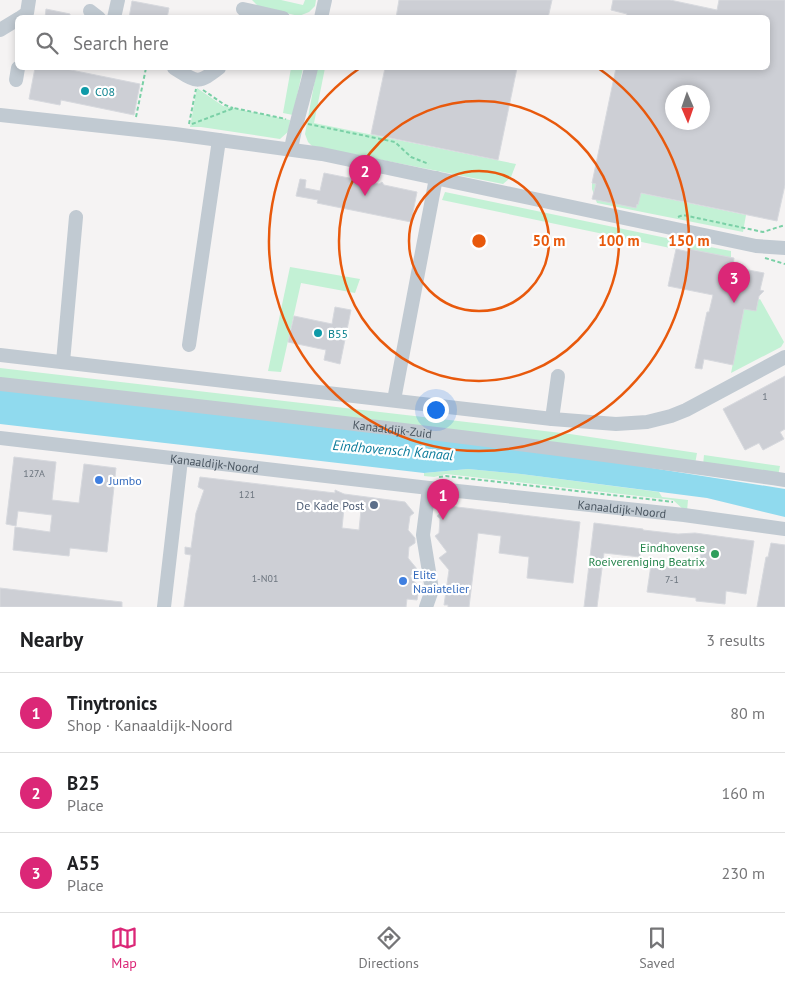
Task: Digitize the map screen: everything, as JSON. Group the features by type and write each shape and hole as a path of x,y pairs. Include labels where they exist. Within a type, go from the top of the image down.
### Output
{"street":[{"path":"115,15 118,0"},
{"path":"322,15 325,0"},
{"path":"243,9 270,15"},
{"path":"0,30 15,20"},
{"path":"177,70 193,80 204,80 216,70"},
{"path":"295,150 311,70"},
{"path":"0,115 295,150 756,246 785,248"},
{"path":"189,346 219,140"},
{"path":"394,400 436,178"},
{"path":"63,362 76,217"},
{"path":"756,246 768,253 785,257"},
{"path":"0,355 552,419 616,424 646,422 671,416 686,410 785,357"},
{"path":"552,419 558,376"},
{"name":"Kanaaldijk-Zuid","path":"0,384 453,435 612,455 785,480"},
{"name":"Kanaaldijk-Noord","path":"0,438 428,488 702,517 785,529"},
{"path":"164,607 181,460"},
{"path":"426,607 432,590 423,535 428,488"}],"path":[{"path":"133,130 146,70"},
{"path":"234,108 188,126 197,86 225,105 234,108 395,142 411,157 429,164"},
{"path":"674,218 683,215 763,232 785,225"}],"green space":[{"path":"252,0 281,0 303,5 305,0 316,0 315,6 309,12 302,15 259,7"},
{"path":"291,70 303,70 293,115 283,113"},
{"path":"317,70 325,70 314,123 516,164 511,177 503,184 312,146 305,134"},
{"path":"197,88 223,106 290,120 289,131 280,139 190,127"},
{"path":"592,183 746,215 743,232 597,203"},
{"path":"445,192 676,240 675,249 442,200"},
{"path":"689,243 731,251 731,260 688,254"},
{"path":"290,267 360,279 355,293 301,283 281,372 268,371"},
{"path":"760,299 784,342 781,347 731,373 744,308"},
{"path":"0,368 570,434 697,453 695,464 0,380"},
{"path":"704,455 780,466 778,476 703,465"},
{"path":"468,469 659,492 662,497 688,500 687,511 673,500 446,474 434,477 424,476 424,473"}],"water":[{"name":"Eindhovensch Kanaal","path":"0,390 532,449 785,489 785,517 707,498 521,474 468,469 424,473 0,424"}],"building":[{"path":"399,0 552,0 549,15 396,15"},
{"path":"613,0 670,0 717,10 719,0 785,0 785,185 777,221 641,193 636,208 592,199 596,184 592,183 616,70 770,70 770,15 627,15 611,10"},
{"path":"132,1 169,8 168,15 130,15"},
{"path":"46,9 70,14 70,15 45,15"},
{"name":"C08","path":"35,70 71,70 140,84 134,115 61,100 60,105 29,99"},
{"path":"385,70 517,70 498,160 371,134"},
{"path":"324,173 379,184 382,182 384,185 417,192 411,222 317,203 318,200 296,196 300,179 306,180 305,188 320,191"},
{"path":"676,249 689,252 689,249 734,258 733,267 764,273 760,290 764,291 759,296 756,311 744,309 733,365 704,359 702,369 695,368 707,312 709,312 713,295 668,286"},
{"name":"B55","path":"335,307 351,310 340,364 324,360 326,350 288,342 294,316 332,324"},
{"path":"785,376 785,429 780,432 784,439 763,450 759,443 745,450 723,409"},
{"path":"14,457 56,462 52,500 79,503 84,464 116,468 107,552 70,548 69,556 13,550 15,527 50,532 52,515 18,511 16,526 6,524"},
{"path":"200,477 335,493 335,490 344,494 405,502 414,513 410,516 408,530 415,538 415,543 409,547 408,558 417,569 410,576 422,591 418,594 417,600 407,599 406,607 184,607 191,555 185,554 185,547 191,548 196,513 204,490 198,487","holes":["344,508 361,510 359,530 342,528"]},
{"path":"449,506 580,522 573,583 527,578 529,557 499,553 501,536 478,533 469,607 448,607 448,605 444,605 449,570 439,558 447,552 435,536 439,533 440,519 437,516"},
{"path":"594,523 678,534 695,533 754,541 746,594 726,591 725,604 696,601 696,598 647,592 651,565 699,570 701,550 654,546 653,551 640,549 640,557 604,553 597,607 584,607"},
{"path":"771,543 785,545 785,607 757,607 766,557 768,557"},
{"path":"0,588 122,602 122,607 0,607"}],"place":[{"name":"C08","path":"85,91"},
{"name":"B25","path":"365,196"},
{"name":"A55","path":"734,303"},
{"name":"B55","path":"318,333"},
{"name":"Jumbo","path":"99,480"},
{"name":"De Kade Post","path":"374,505"},
{"name":"Tinytronics","path":"443,520"},
{"name":"Eindhovense Roeivereniging Beatrix","path":"715,554"},
{"name":"Elite Naaiatelier","path":"403,581"}]}
